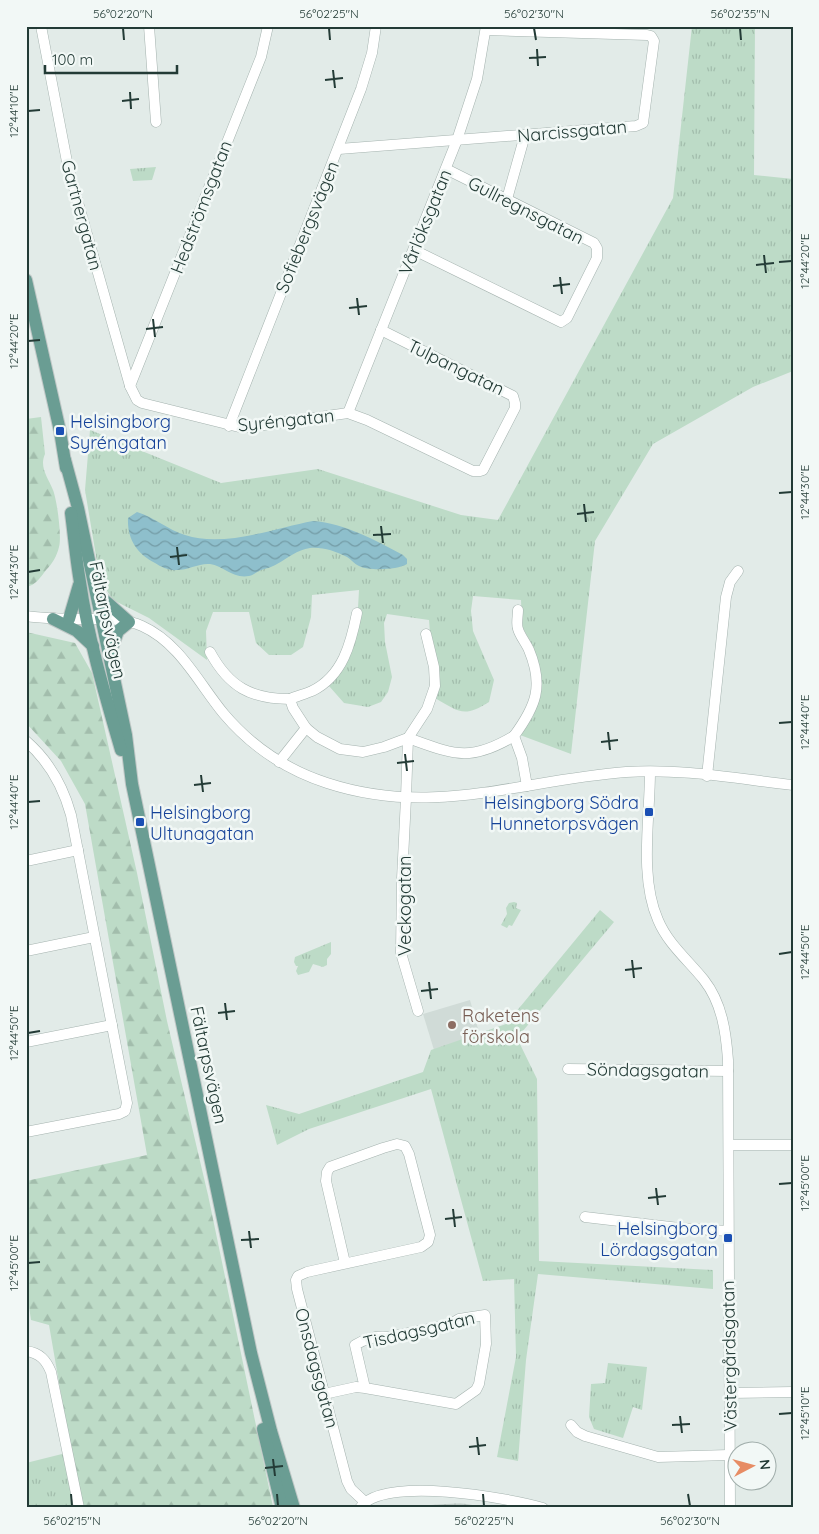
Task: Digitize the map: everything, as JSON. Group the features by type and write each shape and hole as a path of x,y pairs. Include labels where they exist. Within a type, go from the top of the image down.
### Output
{"main road":[{"name":"Fältarpsvägen","path":"26,280 65,460 78,508 126,735 132,784"},
{"name":"Fältarpsvägen","path":"65,460 80,583 87,619 132,784 251,1353 271,1431 294,1508"},
{"path":"69,619 80,583"},
{"path":"95,588 102,598 129,622 118,631 109,655"},
{"path":"53,619 77,631 93,646"},
{"name":"Fältarpsvägen","path":"251,1353 262,1424 282,1508"}],"street":[{"name":"Gartnergatan","path":"41,26 68,167 130,386 137,400"},
{"path":"149,26 156,122"},
{"name":"Hedströmsgatan","path":"130,386 261,57 268,26"},
{"name":"Sofiebergsvägen","path":"228,426 361,89 372,53 376,26"},
{"name":"Narcissgatan","path":"338,149 642,124 653,40 651,36 486,28"},
{"name":"Vårlöksgatan","path":"348,413 458,140 477,79 486,28"},
{"path":"507,199 525,135"},
{"name":"Gullregnsgatan","path":"414,250 557,321 563,322 567,318 597,258 597,248 594,244 446,169"},
{"name":"Tulpangatan","path":"348,413 478,472 485,468 515,408 515,400 510,394 381,330"},
{"name":"Syréngatan","path":"137,400 142,403 228,426 250,427 348,413"},
{"path":"707,776 726,597 730,582 738,571"},
{"path":"408,738 445,751 468,754 485,751 514,736 528,717 536,698 537,682 535,666 529,648 517,629 518,610"},
{"path":"210,652 227,677 241,689 261,697 290,699 313,690 339,668 352,636 357,613"},
{"path":"26,616 129,622 158,635 171,646 237,728 263,751 279,762 327,783 366,793 406,798 456,797 626,772 707,776 793,785"},
{"path":"290,699 293,708 306,728 317,737 340,749 363,752 408,738 428,709 435,686 434,667 426,634"},
{"path":"279,762 306,728"},
{"path":"514,736 522,758 527,786"},
{"name":"Veckogatan","path":"408,738 401,952 418,1011"},
{"path":"26,741 42,758 61,787 71,815 127,1103 125,1111 119,1114 26,1132"},
{"name":"Västergårdsgatan","path":"650,772 648,870 651,899 658,920 668,939 706,982 718,1003 727,1042 730,1442"},
{"path":"26,861 78,850"},
{"path":"26,950 94,937"},
{"path":"26,1042 112,1025"},
{"name":"Söndagsgatan","path":"568,1069 728,1071"},
{"name":"Onsdagsgatan","path":"345,1263 326,1181 326,1172 330,1167 383,1148 397,1144 405,1146 410,1158 430,1235 428,1242 421,1247 301,1274 296,1280 347,1481 363,1505"},
{"path":"729,1145 793,1145"},
{"path":"586,1217 679,1228 728,1231"},
{"name":"Tisdagsgatan","path":"324,1394 356,1386 365,1388 456,1404 476,1390 479,1384 486,1344 485,1315 459,1319 449,1325 389,1337 382,1336 363,1340 355,1345 365,1388"},
{"path":"26,1351 36,1353 43,1358 51,1372 79,1508"},
{"path":"730,1393 793,1392"},
{"path":"572,1425 585,1436 658,1456 726,1455"},
{"path":"363,1505 384,1495 441,1492 492,1496 543,1508"},
{"name":"Västergårdsgatan","path":"730,1492 730,1508"}],"shaded area":[{"name":"Raketens förskola","path":"470,1000 480,1036 434,1050 423,1014"},
{"path":"460,1503 491,1508 388,1508"}],"green space":[{"path":"692,26 755,26 754,175 793,179 793,371 753,387 653,444 595,541 571,754 520,735 533,717 540,693 533,647 522,626 521,600 473,596 471,611 473,631 494,680 489,702 473,710 462,711 456,710 435,698 429,620 387,614 384,623 385,642 392,677 388,692 381,702 368,707 344,703 329,686 349,659 357,626 359,590 312,595 311,617 303,647 291,655 269,655 256,643 249,612 213,612 206,631 207,660 149,618 113,600 100,580 85,490 90,430 221,483 318,469 461,515 498,520 673,198"},
{"path":"156,167 152,180 133,181 130,169"},
{"path":"41,417 45,454 43,463 56,502 60,542 54,560 38,581 26,587 26,419"},
{"path":"26,632 75,643 92,673 137,873 167,1021 208,1195 273,1507 270,1508 84,1508 71,1452 49,1325 31,1320 26,1286 26,1181 147,1155 85,804 61,761 26,723"},
{"path":"509,903 517,903 516,908 521,910 512,926 509,925 507,928 501,925 507,914 506,908"},
{"path":"600,910 614,922 517,1038 537,1079 539,1261 713,1270 713,1289 538,1274 526,1360 518,1461 497,1457 516,1357 514,1279 483,1281 431,1089 309,1129 277,1145 266,1105 299,1114 423,1072 431,1050 506,1024"},
{"path":"331,942 331,954 327,959 327,965 323,967 313,964 309,972 298,975 296,971 298,966 294,962 295,957"},
{"path":"608,1363 647,1367 642,1410 633,1407 623,1438 594,1429 589,1417 591,1384 605,1383"},
{"path":"66,1453 75,1508 26,1508 26,1463"}],"water":[{"path":"137,512 179,533 200,538 216,539 249,536 313,521 325,522 348,529 382,544 403,555 407,559 407,564 390,569 369,569 357,565 338,553 310,548 301,550 275,565 249,576 238,576 210,564 181,570 171,570 143,555 134,545 129,533 128,518"}],"place":[{"name":"Helsingborg Syréngatan","path":"60,431"},
{"name":"Helsingborg Södra Hunnetorpsvägen","path":"649,812"},
{"name":"Helsingborg Ultunagatan","path":"140,822"},
{"name":"Raketens förskola","path":"452,1025"},
{"name":"Helsingborg Lördagsgatan","path":"728,1238"}]}
